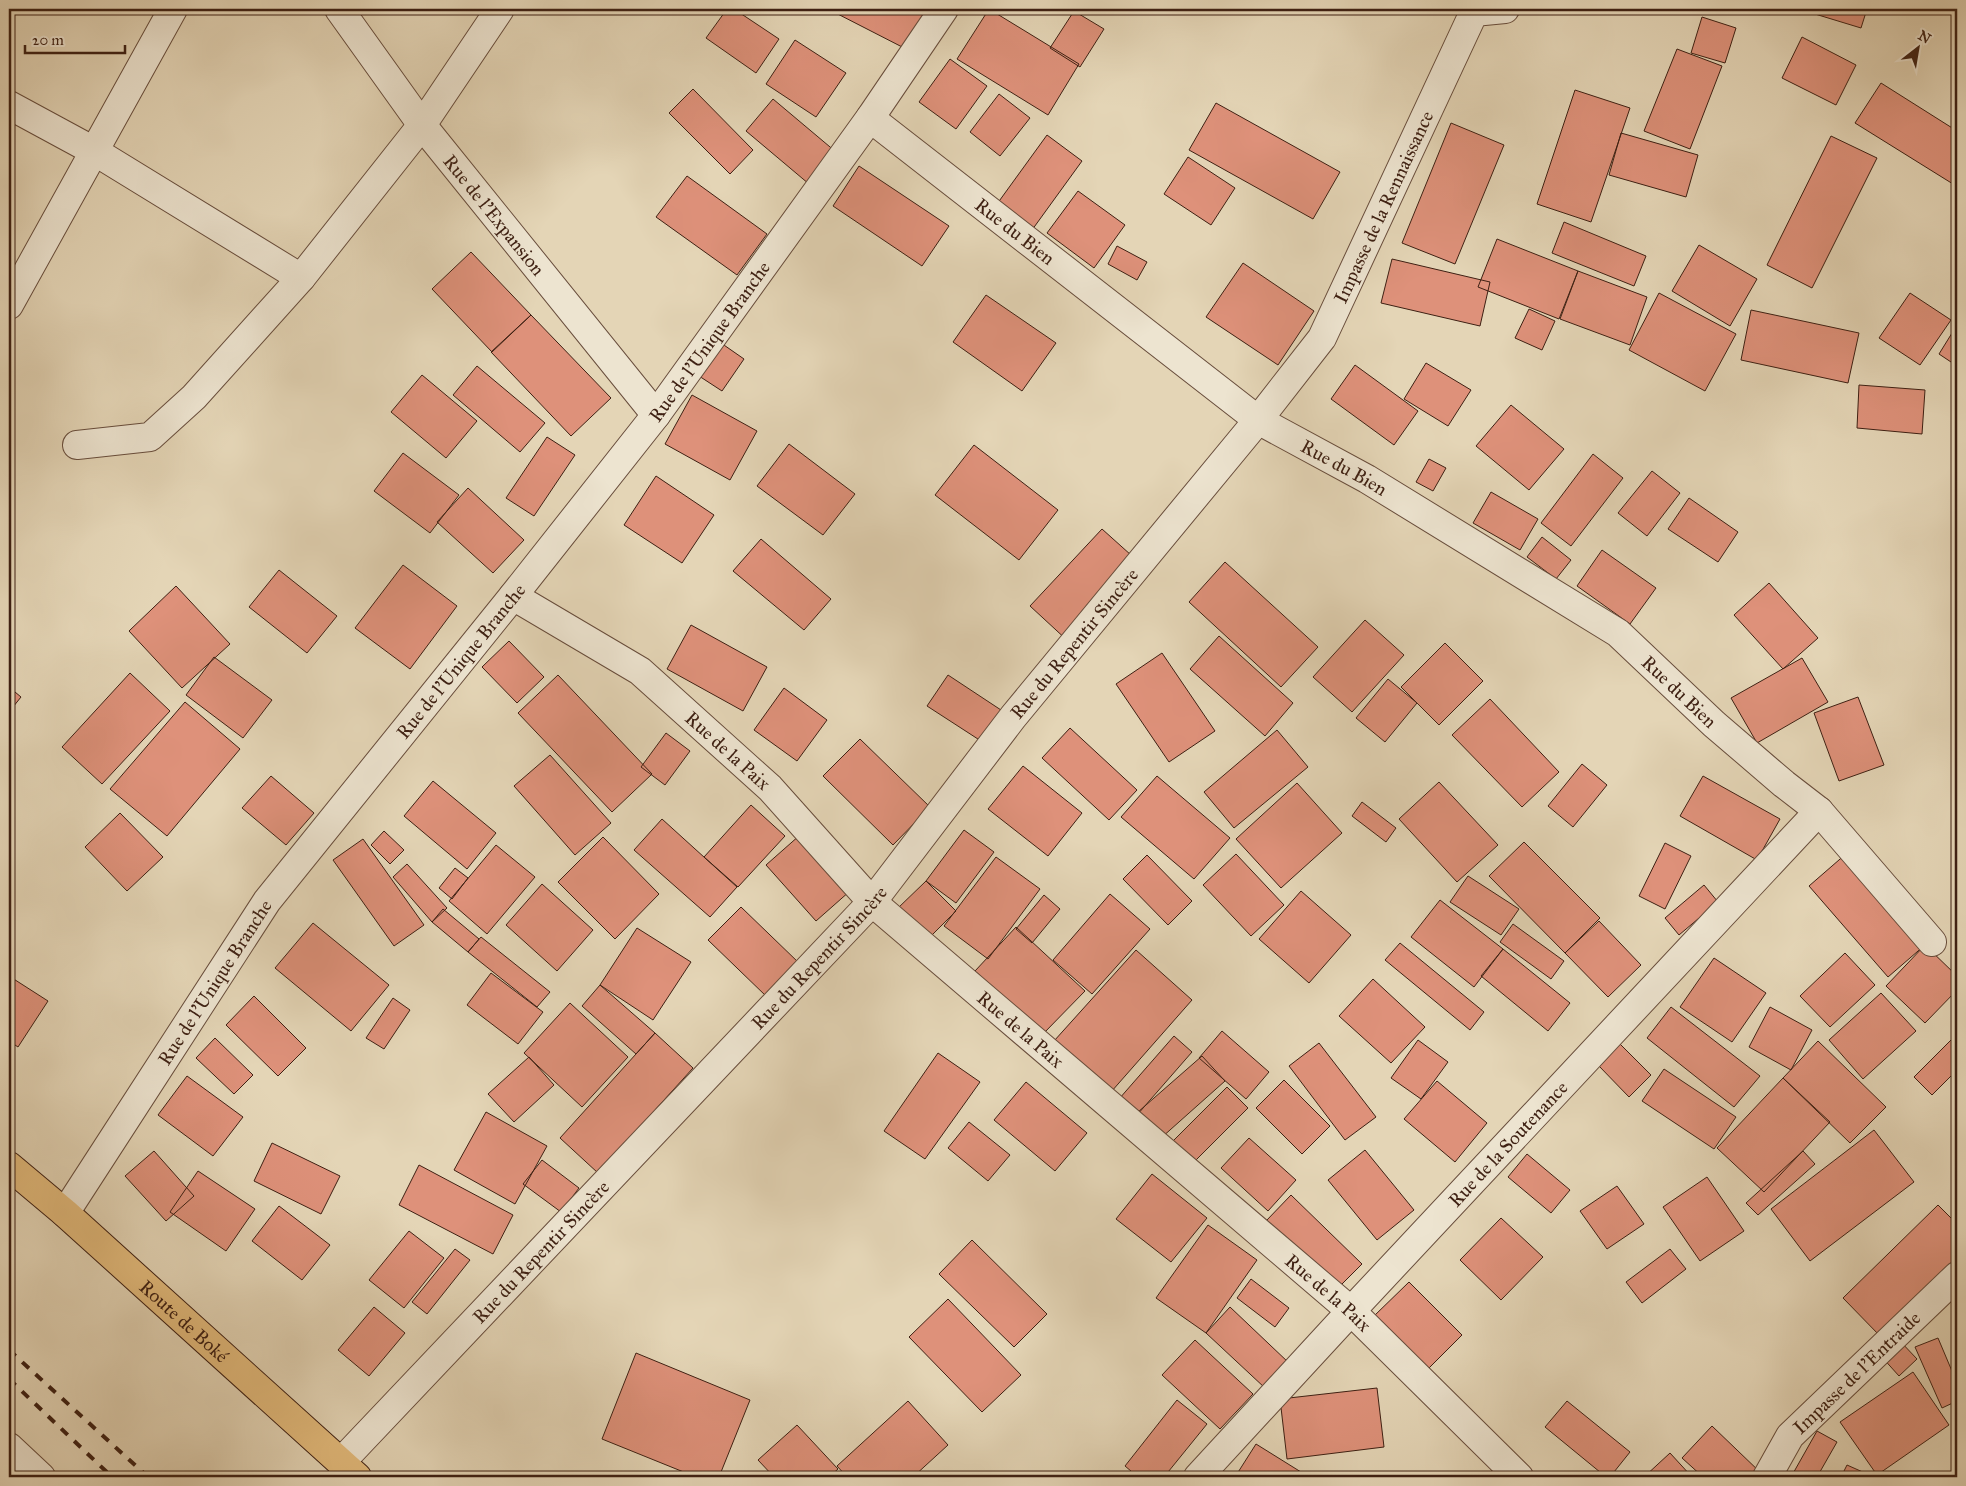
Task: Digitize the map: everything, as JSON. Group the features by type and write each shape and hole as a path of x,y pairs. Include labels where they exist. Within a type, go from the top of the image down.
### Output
{"main road":[{"name":"Route de Boké","path":"9,1166 65,1213 349,1470"}],"street":[{"path":"9,305 173,9"},
{"name":"Rue de l'Expansion","path":"339,9 422,125 656,414"},
{"path":"77,445 150,437 194,397 301,278 422,125 500,9"},
{"name":"Rue de l'Unique Branche","path":"65,1213 267,901 513,596 656,414 870,118 944,9"},
{"name":"Impasse de la Rennaissance","path":"1258,420 1322,338 1474,12 1505,9"},
{"path":"9,105 94,151 301,278"},
{"name":"Rue du Bien","path":"870,118 1258,420 1367,479 1618,634 1714,724 1784,784 1819,811 1932,942"},
{"name":"Rue du Repentir Sincère","path":"349,1470 872,902 1012,717 1258,420"},
{"name":"Rue de la Paix","path":"513,596 640,671 770,788 872,902 1350,1311 1519,1477"},
{"name":"Rue de la Soutenance","path":"1198,1477 1350,1311 1819,811"},
{"name":"Impasse de l'Entraide","path":"1767,1477 1790,1436 1957,1276"},
{"path":"9,1447 41,1477"}],"building":[{"path":"727,9 734,9 779,39 756,73 706,38"},
{"path":"828,9 930,9 908,50"},
{"path":"989,9 1079,64 1048,115 957,59"},
{"path":"1816,9 1867,9 1861,28 1815,14"},
{"path":"1074,11 1104,29 1080,67 1050,48"},
{"path":"1702,17 1736,28 1725,63 1691,53"},
{"path":"1802,37 1856,65 1836,105 1782,78"},
{"path":"795,40 846,73 816,117 766,84"},
{"path":"1677,49 1722,66 1690,149 1644,131"},
{"path":"950,59 987,86 956,129 919,102"},
{"path":"1881,83 1957,131 1957,177 1953,184 1855,123"},
{"path":"693,89 753,150 730,174 669,113"},
{"path":"1575,90 1630,108 1591,222 1537,204"},
{"path":"999,94 1030,118 1000,156 970,132"},
{"path":"773,99 836,152 809,184 746,131"},
{"path":"1216,103 1340,172 1313,219 1189,150"},
{"path":"1451,123 1504,145 1455,264 1402,243"},
{"path":"1621,133 1698,155 1686,197 1609,175"},
{"path":"1047,135 1082,161 1032,230 997,204"},
{"path":"1831,136 1877,158 1812,288 1767,265"},
{"path":"1188,157 1235,188 1211,225 1164,194"},
{"path":"859,166 949,226 922,266 833,206"},
{"path":"687,176 767,234 737,275 656,217"},
{"path":"1078,191 1125,225 1094,268 1047,233"},
{"path":"1564,222 1646,256 1634,286 1552,253"},
{"path":"1497,239 1578,271 1559,319 1478,287"},
{"path":"1699,245 1757,279 1730,326 1672,291"},
{"path":"1117,246 1147,262 1137,280 1108,264"},
{"path":"471,252 531,315 492,352 432,289"},
{"path":"1392,259 1490,282 1480,326 1381,303"},
{"path":"1243,263 1314,311 1278,365 1206,317"},
{"path":"1578,271 1647,297 1630,345 1560,319"},
{"path":"1659,293 1736,334 1705,391 1629,350"},
{"path":"1910,293 1951,320 1920,365 1879,338"},
{"path":"986,295 1056,343 1022,391 953,342"},
{"path":"1529,309 1555,321 1542,350 1515,338"},
{"path":"1751,310 1859,333 1848,383 1741,360"},
{"path":"531,315 611,398 571,436 491,352"},
{"path":"1957,325 1957,366 1939,354"},
{"path":"721,343 744,359 722,391 699,376"},
{"path":"1426,363 1471,390 1448,426 1404,399"},
{"path":"1355,365 1418,411 1394,445 1331,399"},
{"path":"477,366 545,423 520,452 453,395"},
{"path":"422,375 477,421 446,458 391,412"},
{"path":"1859,385 1925,390 1922,434 1857,428"},
{"path":"692,395 757,431 730,480 665,444"},
{"path":"1511,405 1564,449 1529,490 1476,446"},
{"path":"547,437 575,455 534,516 506,498"},
{"path":"789,444 855,494 823,535 757,486"},
{"path":"974,445 1058,510 1019,560 935,495"},
{"path":"403,453 459,495 430,533 374,491"},
{"path":"1593,454 1623,478 1571,546 1541,523"},
{"path":"1429,459 1446,468 1433,491 1416,482"},
{"path":"1652,471 1680,493 1647,536 1618,513"},
{"path":"656,476 714,515 682,563 624,525"},
{"path":"468,488 524,540 493,573 437,522"},
{"path":"1491,492 1538,519 1520,550 1473,523"},
{"path":"1689,498 1738,532 1718,562 1668,529"},
{"path":"1102,529 1141,564 1069,642 1030,606"},
{"path":"1542,537 1571,560 1556,579 1527,557"},
{"path":"761,539 831,599 804,630 733,571"},
{"path":"1602,550 1656,588 1630,624 1577,586"},
{"path":"1225,562 1318,647 1281,687 1189,602"},
{"path":"403,565 457,606 410,669 355,628"},
{"path":"279,570 337,616 307,653 249,607"},
{"path":"1769,583 1818,638 1783,669 1734,615"},
{"path":"176,586 230,644 182,688 129,631"},
{"path":"1365,620 1404,655 1352,712 1313,677"},
{"path":"691,625 767,667 743,711 667,669"},
{"path":"1219,636 1293,703 1265,736 1190,669"},
{"path":"509,641 544,677 517,703 482,667"},
{"path":"1445,643 1483,681 1439,725 1401,687"},
{"path":"1162,653 1215,731 1169,762 1116,684"},
{"path":"214,657 272,700 243,738 186,695"},
{"path":"1802,658 1828,702 1757,743 1731,698"},
{"path":"130,673 170,711 102,784 62,747"},
{"path":"558,675 652,774 612,812 518,713"},
{"path":"948,675 1001,710 981,741 927,706"},
{"path":"1388,679 1417,703 1385,742 1356,718"},
{"path":"9,687 21,697 9,712"},
{"path":"784,688 827,720 797,761 754,730"},
{"path":"1858,697 1884,765 1839,781 1814,713"},
{"path":"1490,699 1559,772 1522,807 1452,735"},
{"path":"185,702 240,749 167,836 110,789"},
{"path":"1070,728 1137,790 1109,820 1042,758"},
{"path":"1277,730 1308,767 1234,828 1204,792"},
{"path":"666,733 690,751 665,785 641,767"},
{"path":"860,739 930,807 893,845 823,776"},
{"path":"550,755 611,823 575,855 514,786"},
{"path":"1582,764 1607,785 1573,827 1548,806"},
{"path":"1023,766 1082,813 1048,856 988,809"},
{"path":"271,776 314,813 286,845 242,808"},
{"path":"1157,776 1230,838 1194,879 1121,817"},
{"path":"1703,776 1780,819 1757,860 1680,816"},
{"path":"433,781 496,833 467,869 404,816"},
{"path":"1439,782 1498,845 1457,882 1399,819"},
{"path":"1297,783 1342,833 1281,888 1236,839"},
{"path":"1362,802 1396,828 1386,842 1352,816"},
{"path":"751,805 785,836 738,887 704,857"},
{"path":"120,813 163,857 127,891 85,847"},
{"path":"662,819 737,887 710,917 634,850"},
{"path":"964,830 994,852 956,903 926,881"},
{"path":"384,831 404,850 390,864 371,845"},
{"path":"800,835 850,891 816,921 766,865"},
{"path":"603,837 659,894 615,939 558,882"},
{"path":"363,839 424,925 394,946 333,860"},
{"path":"1524,842 1600,918 1565,953 1489,876"},
{"path":"1665,843 1691,856 1665,909 1639,896"},
{"path":"496,845 535,877 487,934 449,901"},
{"path":"1847,853 1925,945 1888,977 1809,886"},
{"path":"1236,854 1284,905 1251,936 1203,885"},
{"path":"1147,855 1192,901 1168,925 1123,879"},
{"path":"996,857 1040,889 988,959 944,926"},
{"path":"407,864 447,908 432,922 393,877"},
{"path":"455,868 468,878 452,899 439,888"},
{"path":"1468,876 1519,909 1501,935 1450,902"},
{"path":"926,881 956,911 928,939 897,909"},
{"path":"542,884 593,930 557,971 506,925"},
{"path":"1704,885 1718,902 1679,935 1665,918"},
{"path":"1301,891 1351,935 1309,983 1259,939"},
{"path":"1110,894 1150,929 1092,994 1053,960"},
{"path":"1044,895 1060,909 1032,943 1016,929"},
{"path":"1440,900 1503,949 1474,987 1411,937"},
{"path":"741,907 799,963 767,997 708,940"},
{"path":"443,909 479,939 468,952 432,922"},
{"path":"1599,921 1641,965 1608,997 1565,953"},
{"path":"313,923 389,985 351,1031 275,968"},
{"path":"1513,924 1564,961 1551,979 1500,942"},
{"path":"1016,927 1085,991 1043,1034 975,971"},
{"path":"637,928 691,962 653,1020 600,985"},
{"path":"481,937 550,992 537,1007 468,952"},
{"path":"1400,943 1484,1012 1470,1030 1385,960"},
{"path":"1925,945 1957,976 1957,990 1925,1023 1886,986"},
{"path":"1503,949 1570,1003 1548,1031 1481,976"},
{"path":"1136,950 1192,1000 1111,1092 1054,1041"},
{"path":"1845,953 1875,985 1830,1027 1800,996"},
{"path":"1714,958 1766,993 1732,1042 1680,1007"},
{"path":"491,973 543,1012 518,1044 467,1005"},
{"path":"9,976 48,1001 18,1047 9,1041"},
{"path":"1373,979 1425,1027 1391,1063 1339,1016"},
{"path":"600,985 655,1033 636,1054 582,1006"},
{"path":"1881,993 1916,1031 1863,1079 1829,1040"},
{"path":"254,996 306,1048 278,1076 226,1025"},
{"path":"393,998 410,1010 384,1049 366,1038"},
{"path":"570,1003 628,1057 582,1107 524,1053"},
{"path":"1671,1007 1760,1076 1734,1107 1647,1038"},
{"path":"1770,1007 1812,1030 1791,1070 1749,1047"},
{"path":"1222,1031 1269,1072 1246,1099 1199,1058"},
{"path":"655,1033 693,1068 598,1173 560,1138"},
{"path":"1174,1036 1192,1052 1137,1115 1119,1099"},
{"path":"215,1038 253,1075 234,1094 196,1058"},
{"path":"1953,1038 1957,1042 1957,1070 1932,1095 1914,1077"},
{"path":"1418,1040 1448,1062 1421,1099 1391,1078"},
{"path":"1818,1041 1886,1107 1850,1143 1783,1078"},
{"path":"1319,1043 1376,1117 1345,1140 1289,1066"},
{"path":"1620,1044 1651,1075 1629,1097 1598,1065"},
{"path":"938,1053 980,1082 925,1159 884,1131"},
{"path":"1202,1056 1225,1081 1161,1138 1138,1112"},
{"path":"529,1057 554,1085 514,1122 488,1094"},
{"path":"1664,1069 1736,1117 1714,1149 1642,1101"},
{"path":"187,1076 243,1117 213,1156 158,1115"},
{"path":"1783,1078 1830,1122 1764,1192 1717,1148"},
{"path":"1284,1080 1330,1126 1302,1154 1256,1108"},
{"path":"1437,1081 1487,1123 1455,1162 1404,1119"},
{"path":"1026,1082 1087,1133 1055,1171 994,1120"},
{"path":"1227,1087 1248,1108 1191,1165 1170,1144"},
{"path":"486,1112 547,1146 515,1204 454,1170"},
{"path":"969,1122 1010,1155 988,1181 948,1148"},
{"path":"1874,1130 1914,1182 1810,1261 1771,1209"},
{"path":"1249,1138 1296,1180 1268,1211 1221,1168"},
{"path":"272,1143 340,1176 321,1214 254,1181"},
{"path":"1365,1150 1414,1210 1377,1240 1328,1180"},
{"path":"154,1151 194,1196 166,1221 125,1176"},
{"path":"1803,1151 1815,1164 1758,1215 1746,1203"},
{"path":"1527,1154 1570,1190 1551,1213 1508,1177"},
{"path":"542,1160 579,1188 561,1212 523,1184"},
{"path":"419,1165 513,1215 493,1254 399,1205"},
{"path":"198,1171 255,1209 226,1251 170,1212"},
{"path":"1152,1174 1207,1218 1171,1262 1116,1219"},
{"path":"1707,1177 1744,1231 1700,1261 1663,1207"},
{"path":"1617,1186 1644,1224 1607,1249 1580,1211"},
{"path":"1291,1195 1362,1264 1337,1289 1266,1221"},
{"path":"1938,1205 1957,1224 1957,1262 1881,1337 1843,1298"},
{"path":"279,1206 330,1245 302,1280 252,1241"},
{"path":"1501,1218 1543,1257 1501,1300 1460,1260"},
{"path":"1208,1225 1257,1260 1206,1333 1156,1298"},
{"path":"409,1231 444,1258 404,1308 369,1280"},
{"path":"972,1240 1047,1314 1014,1347 939,1274"},
{"path":"455,1249 470,1260 427,1314 412,1302"},
{"path":"1670,1249 1686,1269 1642,1303 1626,1282"},
{"path":"1251,1279 1289,1308 1275,1327 1237,1298"},
{"path":"1409,1282 1462,1335 1427,1370 1373,1317"},
{"path":"948,1299 1021,1375 982,1412 909,1337"},
{"path":"374,1307 405,1333 369,1376 338,1350"},
{"path":"1230,1307 1289,1363 1265,1388 1206,1333"},
{"path":"1938,1338 1957,1383 1957,1401 1942,1408 1915,1347"},
{"path":"1195,1340 1253,1394 1220,1429 1162,1375"},
{"path":"1899,1340 1917,1359 1899,1376 1881,1356"},
{"path":"636,1353 750,1400 719,1477 696,1477 602,1439"},
{"path":"1913,1372 1949,1425 1877,1475 1840,1422"},
{"path":"1377,1388 1384,1447 1287,1459 1280,1399"},
{"path":"1177,1400 1207,1424 1164,1477 1138,1477 1125,1466"},
{"path":"908,1401 948,1445 913,1477 847,1477 837,1466"},
{"path":"1567,1401 1630,1452 1610,1477 1606,1477 1545,1427"},
{"path":"797,1425 838,1469 829,1477 774,1477 758,1460"},
{"path":"1712,1426 1762,1474 1759,1477 1703,1477 1682,1458"},
{"path":"1817,1431 1837,1442 1817,1477 1791,1477"},
{"path":"1256,1444 1309,1477 1235,1477"},
{"path":"1670,1453 1692,1477 1644,1477"},
{"path":"1847,1465 1874,1477 1841,1477"}],"railway":[{"path":"9,1350 148,1477"},
{"path":"9,1379 112,1477"}]}
